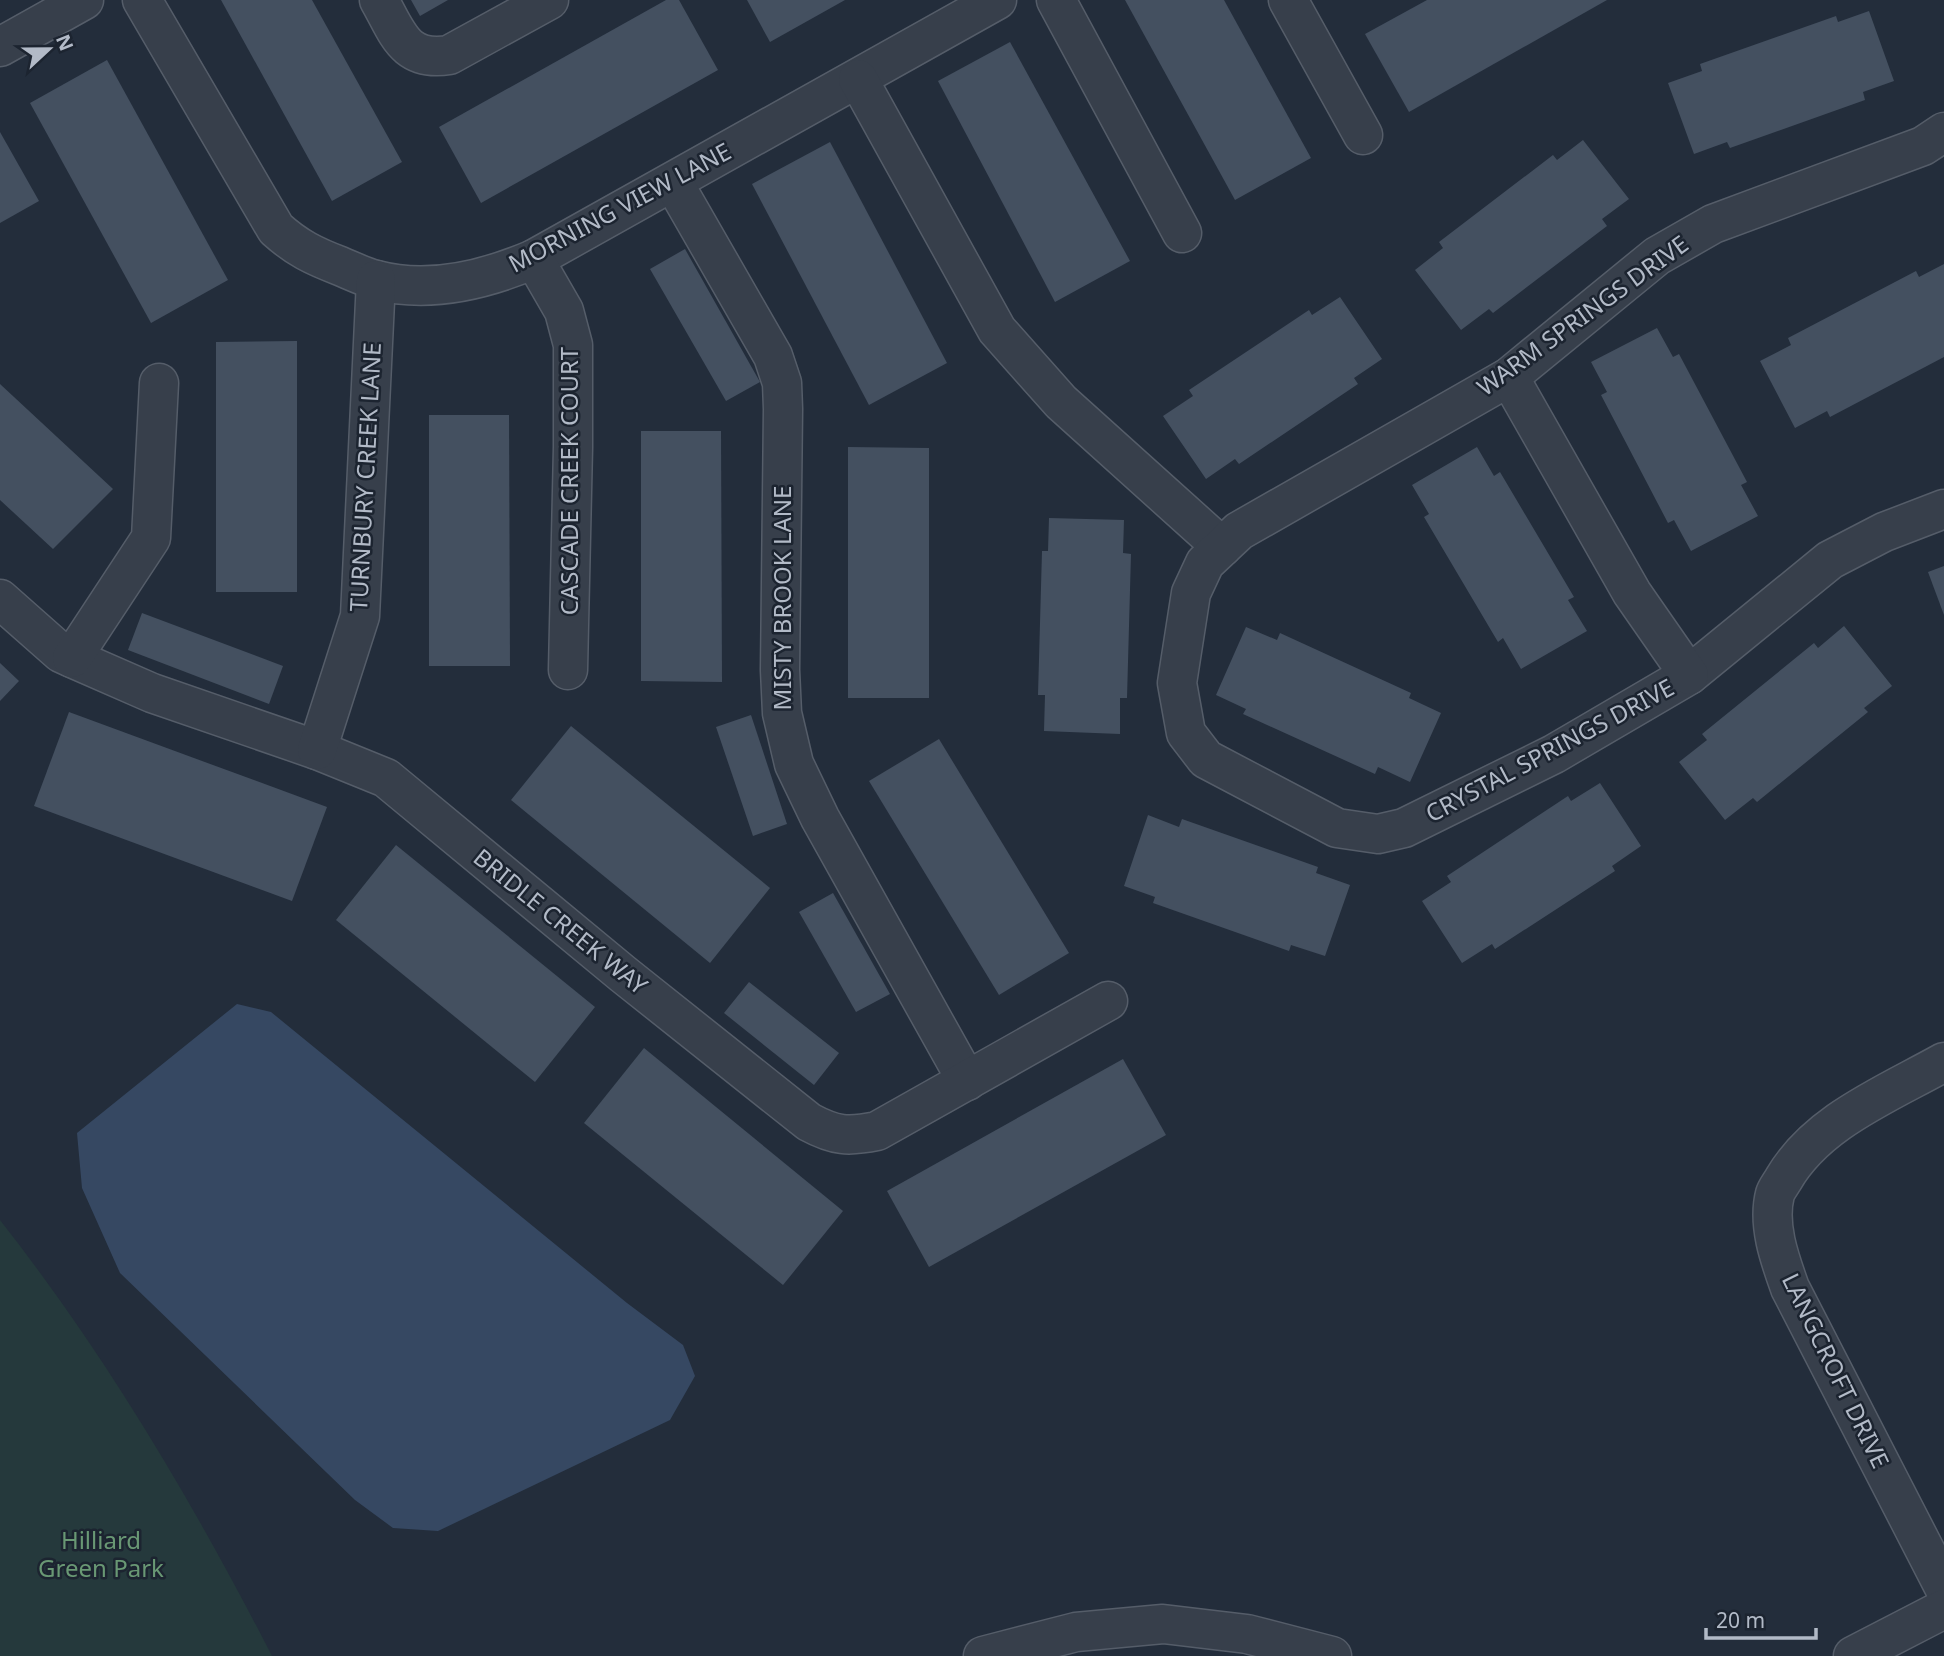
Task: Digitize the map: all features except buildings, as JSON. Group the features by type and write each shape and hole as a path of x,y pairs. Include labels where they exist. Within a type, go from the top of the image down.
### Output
{"street":[{"path":"0,47 84,0"},
{"name":"MORNING VIEW LANE","path":"142,0 276,229 304,252 376,280 412,285 444,285 474,280 534,259 997,0"},
{"path":"379,0 405,45 418,55 434,58 449,55 549,0"},
{"path":"1056,0 1182,233"},
{"path":"1294,2 1363,135"},
{"path":"858,79 997,330 1061,402 1222,547"},
{"name":"WARM SPRINGS DRIVE","path":"1177,683 1191,593 1205,563 1239,531 1509,377 1657,256 1696,233 1713,224 1923,146 1944,132"},
{"name":"MISTY BROOK LANE","path":"673,182 773,356 782,383 780,670 782,713 794,764 825,827 967,1081"},
{"name":"CASCADE CREEK COURT","path":"534,259 564,311 573,345 574,420 568,670"},
{"name":"TURNBURY CREEK LANE","path":"317,750 360,616 376,280"},
{"path":"1509,377 1632,593 1689,675"},
{"path":"72,658 151,538 159,383"},
{"name":"CRYSTAL SPRINGS DRIVE","path":"1177,683 1186,733 1206,758 1337,828 1378,834 1404,828 1494,785 1617,719 1689,675 1830,560 1884,532 1944,509"},
{"name":"BRIDLE CREEK WAY","path":"0,599 61,653 152,693 317,750 386,778 645,991 810,1122 828,1132 852,1136 877,1131 1108,1001"},
{"name":"LANGCROFT DRIVE","path":"1944,1062 1839,1122 1814,1140 1791,1165 1775,1194 1773,1227 1780,1260 1790,1288 1944,1587"},
{"path":"1853,1656 1944,1609"},
{"path":"984,1656 1076,1632 1163,1624 1247,1633 1332,1656"}],"green space":[{"name":"Hilliard Green Park","path":"0,1220 39,1271 112,1377 180,1487 272,1656 0,1656"}],"water":[{"path":"237,1004 271,1012 627,1303 683,1345 695,1376 670,1420 438,1531 393,1528 355,1500 120,1273 82,1188 77,1133"}]}
